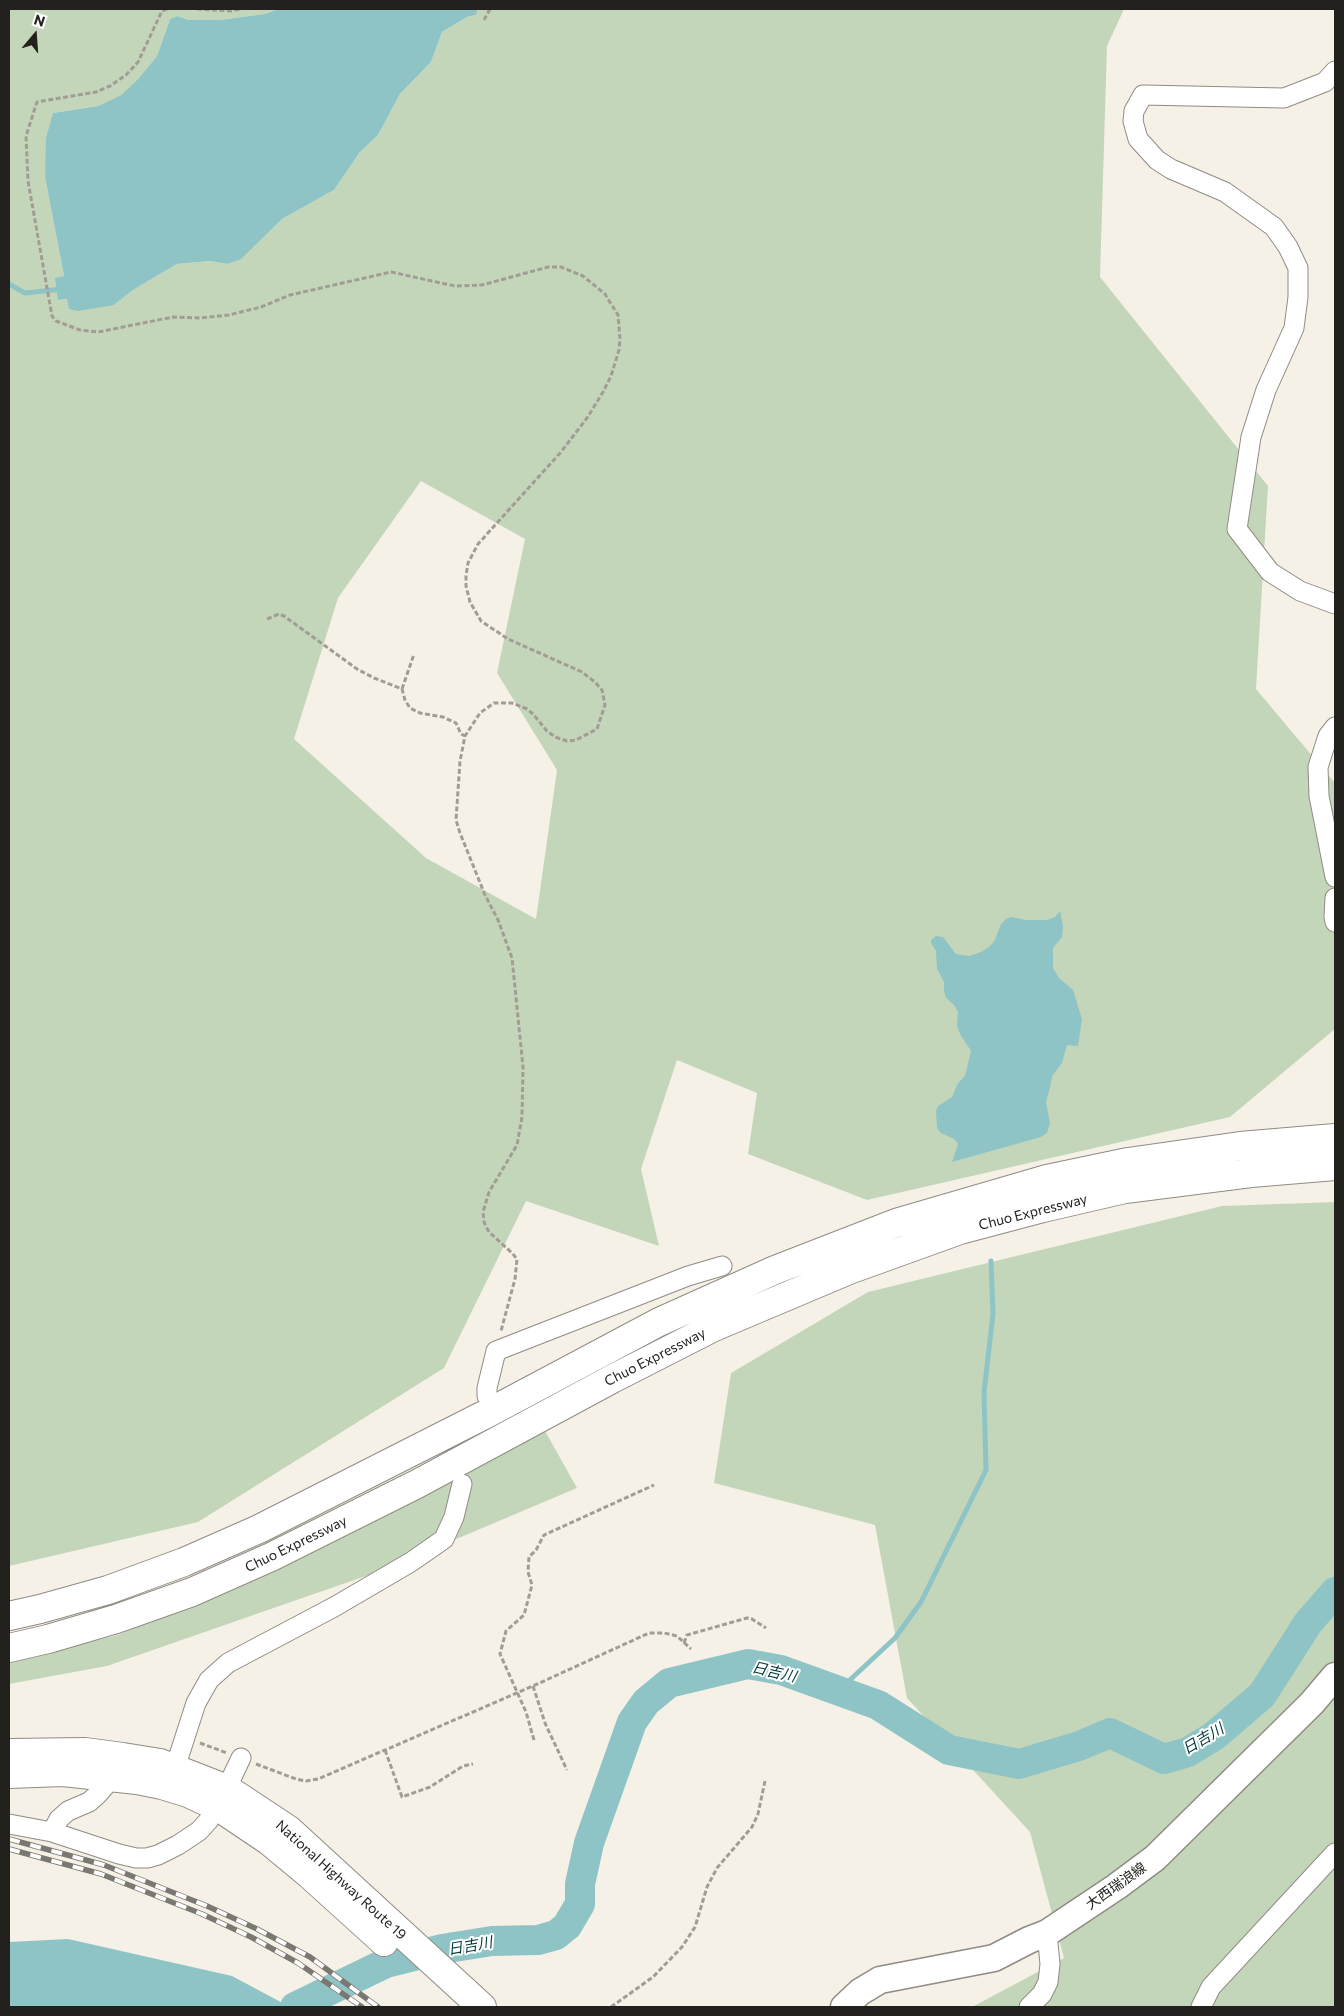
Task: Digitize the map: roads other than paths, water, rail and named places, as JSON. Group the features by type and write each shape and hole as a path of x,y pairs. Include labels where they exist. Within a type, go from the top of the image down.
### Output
{"highway":[{"name":"Chuo Expressway","path":"9,1616 108,1590 184,1562 259,1529 481,1417 659,1322 775,1270 896,1223 1047,1179 1128,1162 1240,1146 1335,1138"},
{"name":"Chuo Expressway","path":"9,1648 48,1639 116,1619 192,1592 271,1557 417,1484 612,1379 714,1327 849,1270 960,1230 1125,1189 1251,1173 1335,1166"},
{"name":"National Highway Route 19","path":"9,1753 85,1752 123,1756 175,1768 227,1789 289,1830 392,1937 431,1972 482,2007"},
{"name":"National Highway Route 19","path":"9,1774 63,1772 106,1776 162,1785 188,1794 220,1808 269,1840 310,1875 392,1937"},
{"name":"National Highway Route 19","path":"431,1972 455,2007"}],"main road":[{"name":"大西瑞浪線","path":"844,2007 860,1992 880,1980 994,1958 1047,1933 1116,1887 1155,1858 1312,1703 1335,1676"}],"street":[{"path":"1335,71 1326,82 1284,98 1143,95 1134,111 1133,121 1138,140 1157,160 1171,169 1225,192 1274,227 1288,247 1298,268 1298,297 1294,328 1266,390 1251,437 1237,529 1270,572 1300,591 1335,604"},
{"path":"1335,727 1328,736 1318,766 1319,796 1335,878"},
{"path":"1335,898 1335,922"},
{"path":"487,1396 487,1388 496,1351 688,1276 722,1266"},
{"path":"175,1768 196,1703 209,1680 228,1663 334,1608 444,1539 454,1516 462,1484"},
{"path":"231,1779 241,1758"},
{"path":"52,1832 59,1820 68,1811 88,1802 97,1795 104,1786 106,1776"},
{"path":"9,1824 52,1832 136,1858 147,1858 178,1845 199,1831 209,1820"},
{"path":"1201,2007 1211,1987 1335,1853"},
{"path":"1029,2007 1042,1994 1048,1982 1050,1964 1047,1933"}],"water":[{"path":"278,9 478,9 476,15 467,17 442,32 431,62 400,94 378,135 360,152 334,190 282,219 241,259 228,264 210,261 177,264 133,290 114,305 78,311 69,309 67,299 58,300 55,278 64,276 45,177 46,138 53,113 98,106 121,95 138,79 157,56 170,19 177,16 189,20 219,20 265,14"},
{"path":"1060,911 1063,926 1062,937 1053,948 1053,968 1059,978 1073,990 1082,1019 1078,1046 1067,1045 1062,1063 1052,1076 1046,1102 1050,1123 1047,1133 1041,1137 952,1162 958,1144 954,1139 941,1133 937,1128 936,1111 938,1106 952,1097 958,1083 965,1076 971,1051 960,1034 957,1025 958,1012 954,1005 946,998 944,982 937,969 936,951 931,940 936,936 943,937 956,954 969,956 989,947 995,940 1001,924 1006,919 1012,917 1026,920 1047,920 1055,917"},
{"path":"68,1939 232,1976 290,2007 9,2007 9,1942"}],"waterway":[{"path":"9,284 25,293 62,289"},
{"path":"838,1691 895,1638 921,1602 986,1470 984,1392 993,1314 991,1261"},
{"name":"日吉川","path":"295,2007 386,1963 442,1949 492,1941 538,1940 556,1935 567,1926 580,1904 580,1884 589,1843 632,1722 646,1702 669,1683 748,1664 781,1670 878,1705 949,1750 1019,1764 1079,1746 1110,1733 1164,1759 1188,1752 1214,1736 1262,1695 1308,1623 1335,1592"}],"railway":[{"path":"9,1839 104,1865 207,1906 257,1929 310,1957 378,2007"},
{"path":"9,1849 101,1874 202,1914 251,1937 298,1963 362,2007"}]}
